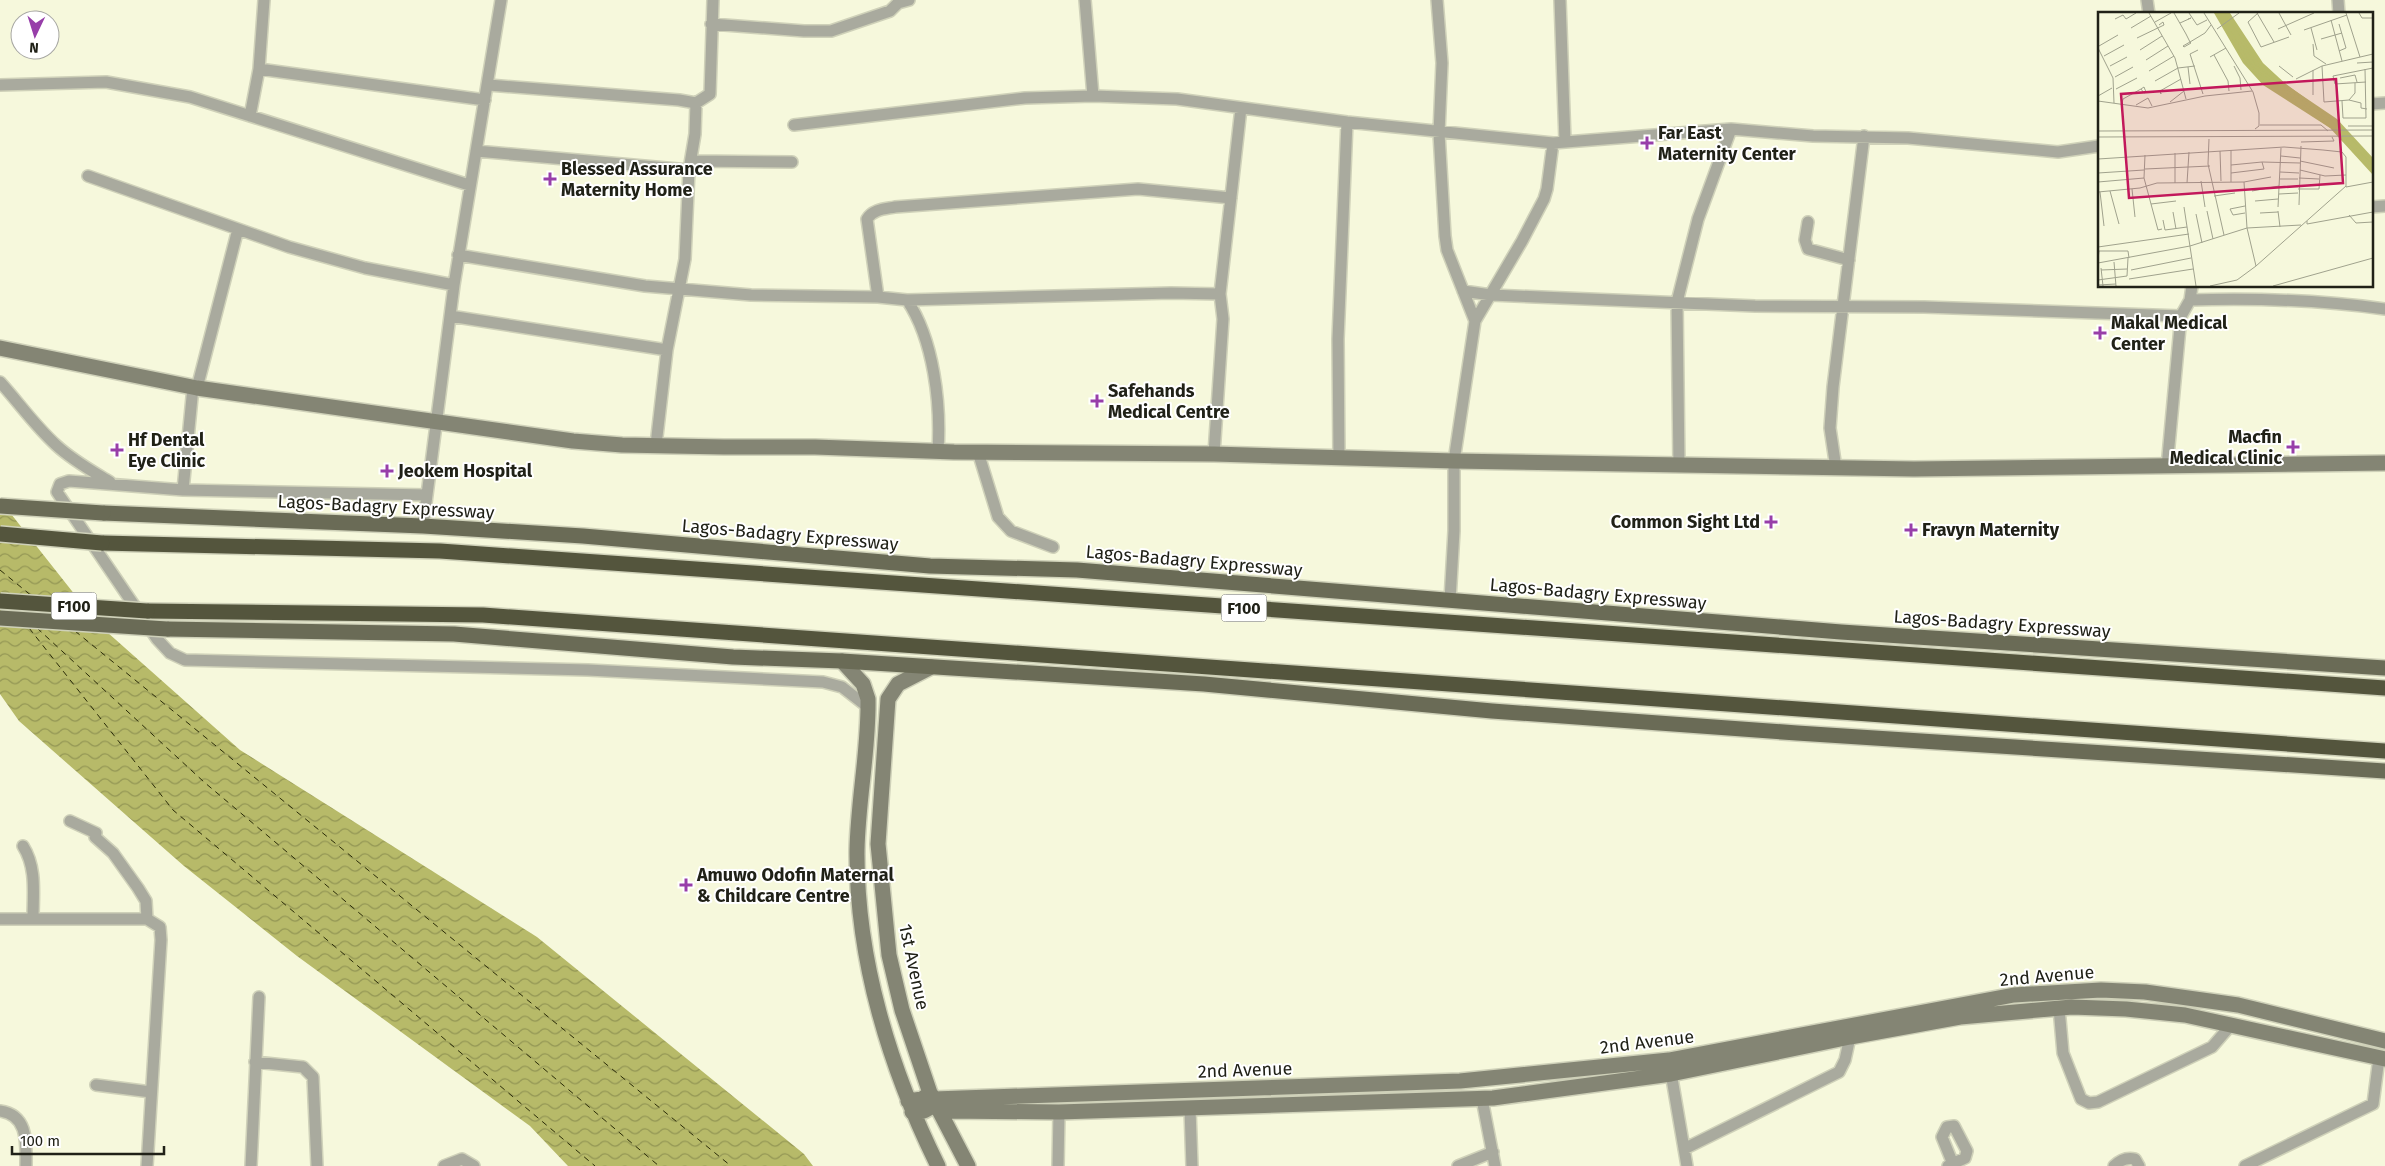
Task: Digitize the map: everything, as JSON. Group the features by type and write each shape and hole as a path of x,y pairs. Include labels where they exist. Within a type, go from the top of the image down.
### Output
{"highway":[{"name":"Lagos-Badagry Expressway","path":"0,534 102,543 440,551 2385,688"},
{"name":"F100","path":"0,601 147,610 483,615 2385,751"}],"main road":[{"path":"0,348 195,387 573,441 622,445 978,452 1214,454 1454,461 1836,468 2167,467 2385,463"},
{"name":"Lagos-Badagry Expressway","path":"0,506 423,526 583,536 930,566 1077,570 1841,632 2385,668"},
{"path":"0,618 167,629 454,634 733,657 930,666 1204,684 1541,714 2385,771"},
{"path":"842,661 863,684 867,692 868,708 857,839 863,933 869,971 890,1047 910,1107 938,1166"},
{"name":"1st Avenue","path":"930,666 898,684 888,699 878,844 883,905 893,974 902,1010 933,1099 968,1166"},
{"name":"2nd Avenue","path":"933,1099 1404,1084 1670,1067 2014,995 2101,990 2145,992 2238,1005 2385,1041"},
{"name":"2nd Avenue","path":"933,1099 946,1111 967,1112 1190,1109 1482,1099 1960,1017 2059,1008 2126,1009 2176,1014 2382,1058"},
{"path":"910,1107 922,1099 933,1099"},
{"path":"958,1146 954,1132 958,1119 967,1112"}],"street":[{"path":"250,116 259,69 264,0"},
{"path":"423,526 458,255 501,0"},
{"path":"488,85 679,100 696,103 710,94 713,0"},
{"path":"711,24 804,31 831,31 890,11 898,3 909,0"},
{"path":"1085,0 1093,96"},
{"path":"1437,0 1442,63 1439,133 1445,236 1447,250 1475,321"},
{"path":"1450,600 1454,531 1454,461 1475,321 1522,241 1547,189 1559,142 1560,0"},
{"path":"259,69 485,100"},
{"path":"0,85 106,82 190,97 469,185"},
{"path":"794,125 1025,98 1093,96 1177,99 1439,133 1559,142 1731,128 1813,136 1908,138 2058,152 2098,146"},
{"path":"656,445 667,350 685,258 690,166 696,103"},
{"path":"2372,104 2385,103"},
{"path":"1214,454 1222,319 1220,294 1241,108"},
{"path":"1339,458 1338,339 1347,122"},
{"path":"1679,466 1677,302 1698,219 1731,128"},
{"path":"1836,468 1830,428 1833,387 1864,136"},
{"path":"476,151 690,166 792,162"},
{"path":"88,176 290,247 365,268 454,285"},
{"path":"878,297 868,220 870,214 876,211 936,203 1138,189 1231,198"},
{"path":"2372,207 2385,206"},
{"path":"1808,222 1805,240 1808,249 1849,260"},
{"path":"183,490 195,387 238,229"},
{"path":"458,255 645,286 751,295 878,297 907,300 1171,293 1220,294"},
{"path":"2167,467 2181,316 2190,300 2192,288"},
{"path":"1463,291 1490,294 1754,306 1934,307 2181,316"},
{"path":"907,300 915,312 931,364 939,412 938,450"},
{"path":"2190,300 2330,301 2385,310"},
{"path":"450,316 667,350"},
{"path":"0,382 14,395 33,422 57,446 84,466 114,484"},
{"path":"978,452 998,517 1011,531 1053,547"},
{"path":"427,495 183,490 69,481 60,484 58,492 157,639 170,653 185,660 588,670 824,682 842,687 868,708"},
{"path":"70,821 96,833 95,837 113,853 146,902 148,919"},
{"path":"23,846 29,856 34,876 33,919"},
{"path":"0,919 148,919 160,927 161,940 147,1166"},
{"path":"251,1166 259,997"},
{"path":"2059,1008 2063,1053 2081,1099 2089,1103 2098,1102 2212,1047 2231,1025"},
{"path":"1684,1149 1839,1072 1845,1060 1850,1037"},
{"path":"2245,1166 2373,1104 2382,1058"},
{"path":"255,1062 303,1067 313,1078 317,1166"},
{"path":"1670,1067 1686,1166"},
{"path":"96,1086 152,1092"},
{"path":"1482,1099 1495,1166"},
{"path":"1190,1109 1192,1166"},
{"path":"0,1111 9,1112 21,1122 25,1134 26,1166"},
{"path":"1058,1166 1059,1112"},
{"path":"1458,1166 1493,1152"},
{"path":"2114,1166 2120,1160 2130,1158 2135,1159 2138,1166"},
{"path":"444,1166 462,1160 474,1166"}],"water":[{"path":"0,500 98,624 240,750 537,937 804,1154 813,1166 568,1166 530,1126 297,956 184,866 19,721 0,694"}],"ferry route":[{"path":"0,570 33,597"},
{"path":"29,628 173,810 595,1166"},
{"path":"37,628 204,782 659,1166"},
{"path":"75,631 731,1166"}],"place":[{"name":"Far East Maternity Center","path":"1647,143"},
{"name":"Blessed Assurance Maternity Home","path":"550,179"},
{"name":"Makal Medical Center","path":"2100,333"},
{"name":"Safehands Medical Centre","path":"1097,401"},
{"name":"Macfin Medical Clinic","path":"2293,447"},
{"name":"Hf Dental Eye Clinic","path":"117,450"},
{"name":"Jeokem Hospital","path":"387,471"},
{"name":"Common Sight Ltd","path":"1771,522"},
{"name":"Fravyn Maternity","path":"1911,530"},
{"name":"Amuwo Odofin Maternal & Childcare Centre","path":"686,885"}]}
